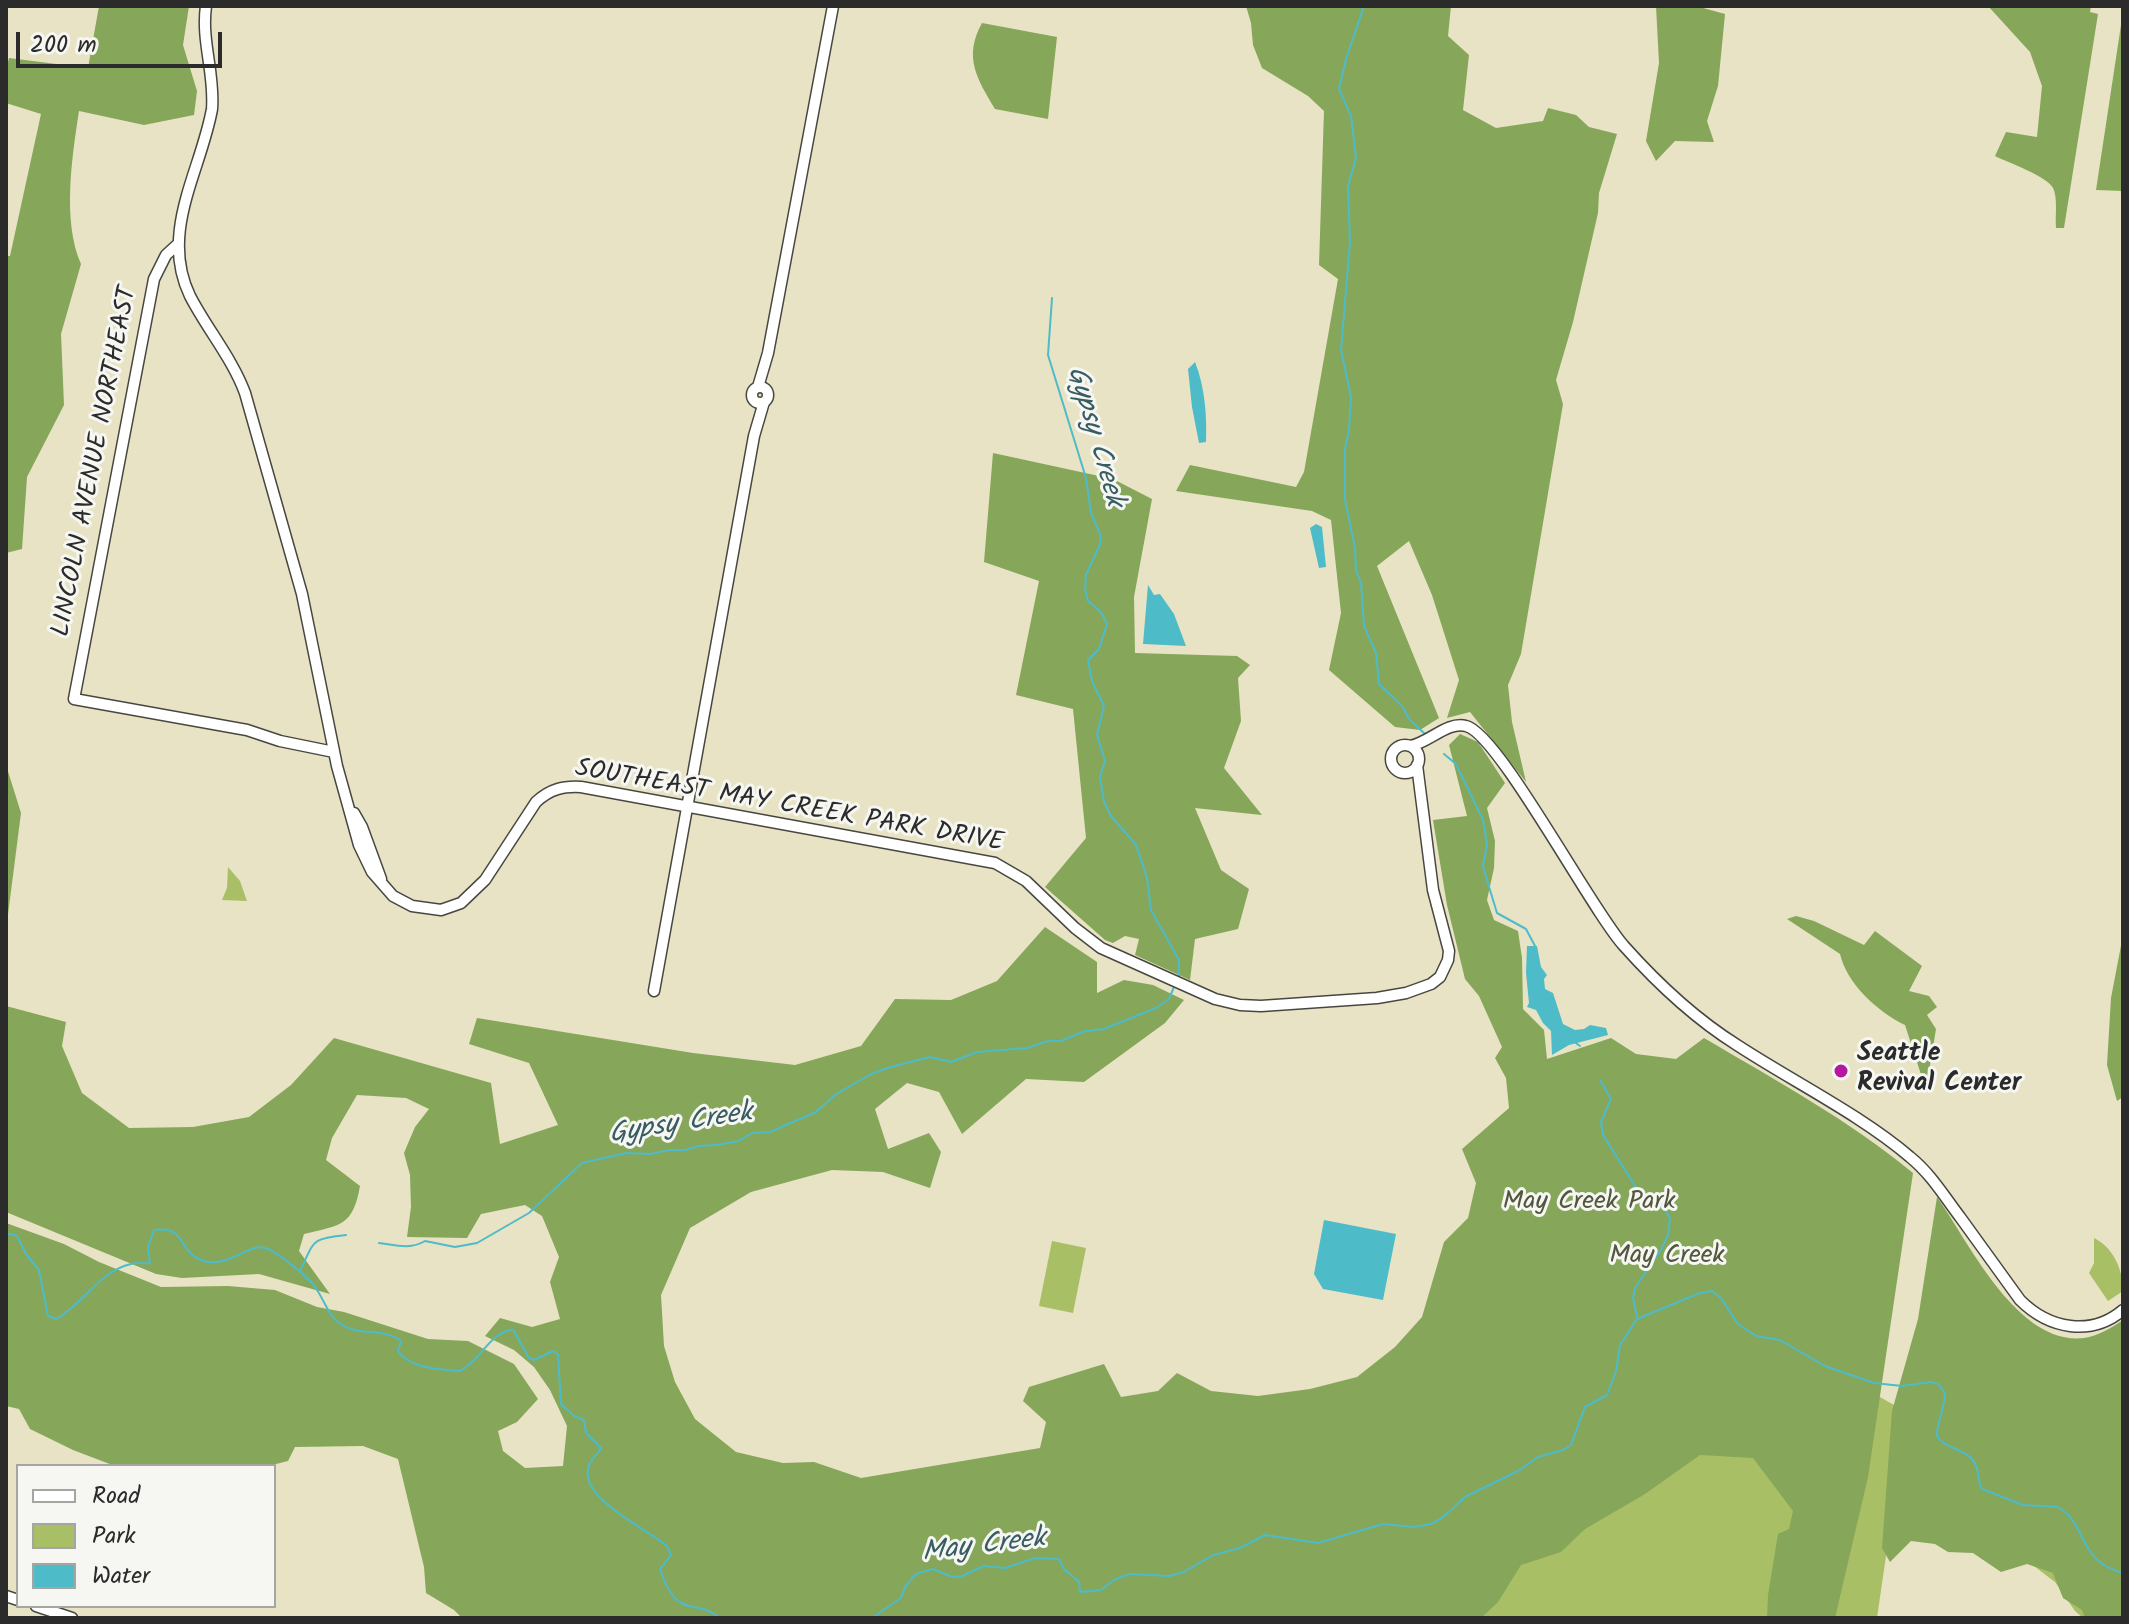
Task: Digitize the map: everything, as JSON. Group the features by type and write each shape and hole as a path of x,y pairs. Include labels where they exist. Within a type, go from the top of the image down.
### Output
{"street":[{"name":"LINCOLN AVENUE NORTHEAST","path":"206,6 204,36 213,91 212,109 181,218 178,244 166,255 154,279 74,699 247,730 280,741 334,752"},
{"path":"654,991 759,401 768,398 763,389 768,353 833,6"},
{"path":"178,244 190,294 245,393 302,594 334,752"},
{"path":"1443,733 1410,771 1401,772 1394,767 1392,754 1397,747 1419,745 1443,733 1461,725 1472,728 1482,736 1506,767 1608,925 1652,976 1695,1015 1733,1043 1887,1139 1921,1166 2027,1307 2053,1323 2079,1327 2097,1324 2123,1310"},
{"path":"1410,746 1418,761"},
{"name":"SOUTHEAST MAY CREEK PARK DRIVE","path":"334,752 359,845 372,872 393,896 421,909 441,910 461,903 485,880 536,802 544,795 560,788 592,789 995,863 1019,876 1075,928 1117,957 1199,994 1232,1004 1261,1006 1377,998 1420,989 1440,977 1449,951 1435,903 1418,761"},
{"name":"SOUTHEAST MAY CREEK PARK DRIVE","path":"1401,772 1421,798"},
{"path":"42,1608 72,1618"}],"green space":[{"path":"99,6 189,6 183,45 197,91 194,115 144,125 79,111 70,209 75,247 81,264 61,334 64,405 27,477 22,549 6,553 6,256 10,256 41,114 6,103 6,70 9,58 88,68"},
{"path":"1246,6 1451,6 1448,36 1469,55 1463,110 1496,128 1543,121 1548,108 1576,115 1589,127 1617,134 1599,193 1598,213 1573,322 1556,380 1563,404 1521,654 1508,685 1512,722 1526,782 1470,712 1447,718 1459,680 1432,595 1409,541 1377,566 1439,718 1420,730 1395,727 1329,670 1341,613 1331,520 1312,511 1176,491 1190,465 1296,487 1304,472 1338,279 1319,265 1324,111 1308,96 1262,68 1253,45"},
{"path":"1656,6 1696,6 1725,14 1718,86 1707,121 1714,142 1675,141 1656,161 1646,141 1659,63"},
{"path":"1988,6 2091,6 2090,12 2098,14 2064,228 2056,228 2055,197 2049,183 1995,156 2006,132 2037,137 2042,86 2030,52"},
{"path":"982,23 1057,37 1048,119 995,109 978,78 973,57 976,35"},
{"path":"2121,25 2123,191 2096,190"},
{"path":"993,453 1113,479 1152,499 1134,597 1135,653 1237,656 1250,665 1238,678 1241,721 1224,768 1262,815 1195,808 1221,870 1249,889 1238,929 1195,939 1190,980 1135,955 1139,939 1125,936 1113,943 1105,940 1045,887 1086,838 1073,709 1016,695 1039,581 984,562"},
{"name":"May Creek","path":"1460,734 1478,742 1505,783 1487,808 1495,841 1494,868 1487,900 1494,920 1518,931 1523,1009 1544,1030 1547,1059 1611,1038 1636,1054 1676,1059 1704,1038 1837,1118 1913,1173 1868,1477 1835,1618 1767,1618 1778,1534 1789,1529 1793,1511 1753,1458 1700,1455 1645,1494 1585,1529 1561,1552 1521,1565 1498,1602 1481,1618 462,1618 426,1593 424,1567 398,1459 363,1446 295,1447 288,1461 276,1464 110,1464 30,1429 19,1409 6,1406 6,1223 64,1244 161,1287 228,1286 275,1290 317,1307 344,1312 428,1339 468,1341 514,1364 538,1399 517,1422 498,1431 503,1451 525,1468 563,1466 567,1426 550,1390 534,1367 514,1350 485,1336 500,1318 532,1327 560,1319 550,1282 559,1257 542,1216 525,1205 481,1214 467,1238 407,1237 411,1207 410,1175 404,1153 415,1127 429,1109 406,1098 357,1095 332,1138 326,1160 360,1186 357,1199 354,1209 343,1222 304,1234 299,1251 330,1294 259,1274 182,1278 156,1274 6,1212 6,1006 66,1022 62,1046 82,1093 129,1128 193,1127 249,1117 291,1085 334,1038 491,1083 500,1144 558,1125 529,1063 469,1044 477,1018 693,1053 795,1065 861,1046 895,999 951,1000 997,981 1045,927 1097,962 1097,993 1124,980 1153,985 1184,1000 1165,1023 1084,1082 1026,1079 962,1134 939,1092 907,1083 875,1109 888,1149 929,1133 941,1152 930,1188 883,1172 832,1170 751,1192 690,1228 661,1295 664,1346 675,1382 695,1419 736,1452 783,1463 814,1462 861,1478 1040,1448 1046,1422 1023,1401 1029,1387 1104,1364 1121,1397 1158,1391 1177,1373 1211,1391 1258,1396 1310,1389 1357,1377 1395,1347 1422,1317 1444,1242 1468,1218 1476,1183 1462,1149 1509,1108 1506,1078 1495,1058 1502,1047 1479,996 1465,979 1447,905 1433,820 1467,816 1449,745"},
{"path":"6,765 21,813 6,930"},
{"path":"228,867 240,881 247,901 222,900 227,888"},
{"path":"1796,916 1814,921 1864,945 1875,931 1922,966 1909,991 1929,996 1937,1007 1927,1015 1936,1029 1926,1090 1905,1025 1884,1013 1865,996 1849,976 1840,954 1787,919"},
{"path":"2123,935 2123,1097 2117,1101 2107,1065 2111,998"},
{"path":"1937,1197 1997,1287 2016,1309 2037,1326 2060,1336 2084,1338 2099,1334 2123,1320 2123,1618 2085,1618 2082,1610 2063,1598 2053,1573 2027,1564 2001,1572 1973,1553 1948,1552 1935,1544 1911,1541 1890,1562 1882,1548 1892,1411 1918,1319"},
{"path":"2094,1238 2112,1254 2121,1275 2123,1291 2108,1301 2089,1273 2094,1263"},
{"path":"1052,1241 1086,1248 1073,1313 1039,1306"},
{"name":"May Creek Park","path":"1816,1361 1965,1445 2123,1571 2123,1618 2083,1618 2055,1582 2030,1563 2005,1564 1982,1559 1896,1487 1877,1618 1003,1618"}],"water":[{"path":"1195,362 1203,391 1206,422 1206,442 1199,443 1188,369"},
{"path":"1316,524 1322,527 1326,567 1319,568 1310,528"},
{"path":"1148,585 1154,595 1160,594 1174,614 1186,646 1143,644"},
{"path":"1527,946 1537,946 1541,967 1547,975 1544,979 1545,989 1553,993 1563,1024 1575,1030 1590,1025 1606,1028 1608,1035 1569,1045 1552,1055 1551,1031 1536,1010 1527,1007"},
{"path":"1324,1220 1396,1234 1383,1300 1323,1289 1314,1274"}],"waterway":[{"path":"1364,6 1339,89 1351,116 1356,158 1348,186 1350,242 1341,350 1351,397 1345,449 1345,500 1355,548 1356,570 1361,583 1364,626 1376,653 1379,684 1425,734"},
{"name":"Gypsy Creek","path":"1052,298 1048,355 1086,478 1091,513 1101,542 1086,575 1085,588 1088,601 1101,612 1107,624 1099,649 1088,660 1092,681 1104,706 1097,735 1105,761 1100,777 1104,802 1111,816 1136,845 1147,878 1151,910 1179,960 1179,978"},
{"path":"1444,754 1456,764 1483,820 1487,843 1483,867 1497,913 1526,929 1535,946"},
{"name":"Gypsy Creek","path":"379,1243 408,1246 425,1241 455,1247 477,1243 529,1213 582,1163 626,1153 650,1154 716,1145 739,1141 752,1133 770,1132 816,1112 835,1095 887,1068 930,1057 951,1062 977,1052 1027,1048 1048,1041 1061,1041 1085,1031 1104,1029 1156,1008 1169,999 1174,987"},
{"path":"1573,1041 1580,1046"},
{"path":"1600,1080 1611,1099 1601,1122 1603,1135 1640,1194 1666,1211 1670,1219 1662,1248 1635,1288 1633,1298 1637,1317"},
{"name":"May Creek","path":"6,1233 17,1236 39,1270 48,1316 56,1319 120,1268 150,1263 148,1247 154,1230 165,1230 177,1235 194,1256 211,1262 220,1262 259,1247 271,1251 308,1279 338,1322 356,1330 394,1337 401,1341 398,1351 403,1357 418,1365 460,1371 495,1338 509,1330 514,1331 529,1358 534,1360 553,1351 558,1354 561,1404 574,1416 584,1420 586,1433 601,1448 588,1469 589,1481 595,1492 618,1513 667,1546 671,1555 660,1569 677,1601 719,1618"},
{"name":"Gypsy Creek","path":"300,1271 315,1243 346,1235"},
{"name":"May Creek","path":"872,1618 901,1598 905,1587 916,1574 933,1569 960,1577 984,1566 1005,1568 1035,1558 1059,1559 1064,1569 1079,1582 1080,1592 1101,1590 1129,1574 1169,1576 1184,1572 1213,1555 1240,1548 1265,1535 1318,1543 1383,1524 1413,1527 1431,1524 1465,1497 1518,1471 1538,1457 1571,1445 1585,1407 1607,1395 1616,1371 1620,1345 1637,1319 1712,1291 1721,1298 1737,1323 1756,1336 1780,1340 1825,1366 1874,1383 1902,1386 1938,1384 1945,1393 1937,1436 1971,1458 1982,1489 2023,1505 2058,1507 2075,1524 2097,1560 2123,1573"}],"place":[{"name":"Seattle Revival Center","path":"1841,1071"}]}
